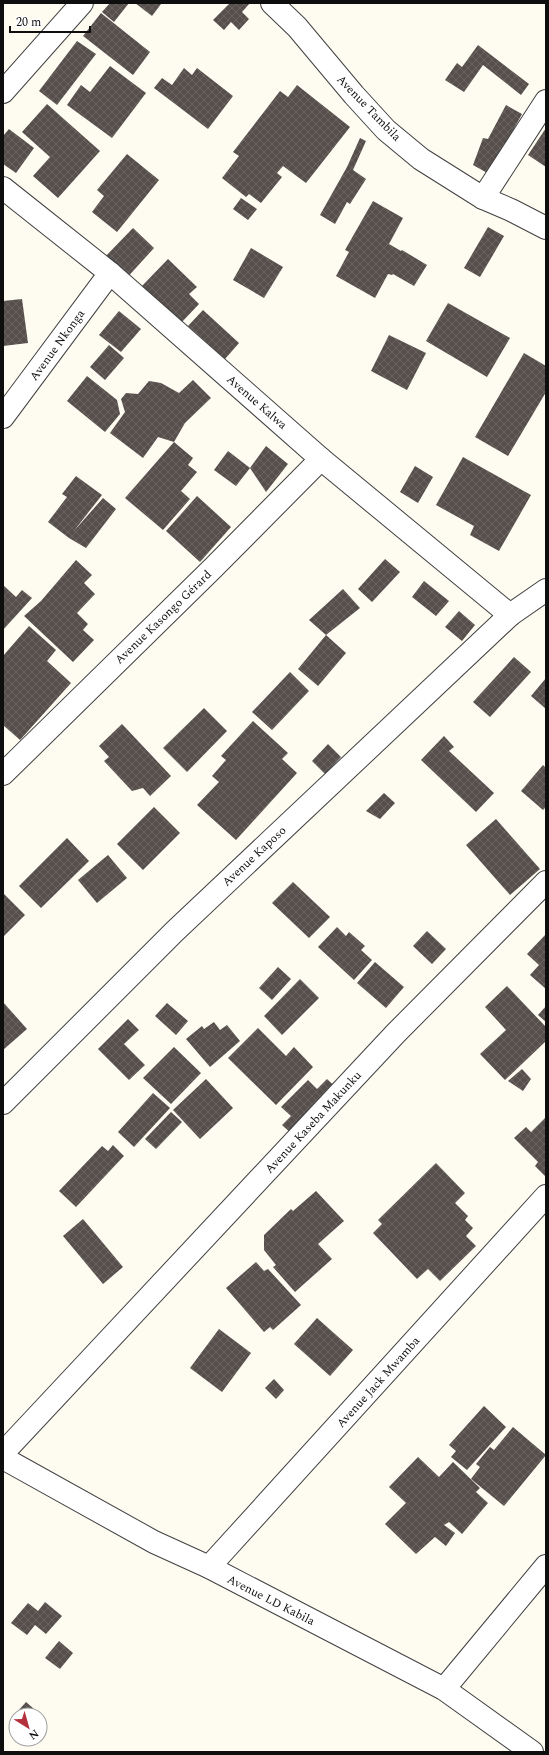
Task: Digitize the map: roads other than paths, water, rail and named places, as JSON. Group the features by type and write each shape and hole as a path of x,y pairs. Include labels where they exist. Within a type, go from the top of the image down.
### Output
{"street":[{"path":"3,92 82,3"},
{"name":"Avenue Tambila","path":"272,3 297,27 354,95 386,130 421,159 483,198 511,210 546,228"},
{"path":"483,198 546,101"},
{"name":"Avenue Kalwa","path":"3,188 110,273 321,458 510,615"},
{"name":"Avenue Nkonga","path":"3,417 110,273"},
{"name":"Avenue Kasongo Gérard","path":"3,774 213,568 321,458"},
{"name":"Avenue Kaposo","path":"3,1103 175,931 510,615 546,590"},
{"name":"Avenue Kaseba Makunku","path":"3,1453 396,1033 546,882"},
{"name":"Avenue Jack Mwamba","path":"209,1567 546,1196"},
{"name":"Avenue LD Kabila","path":"3,1458 154,1542 209,1567 444,1689 532,1752"},
{"path":"444,1689 546,1566"}]}
